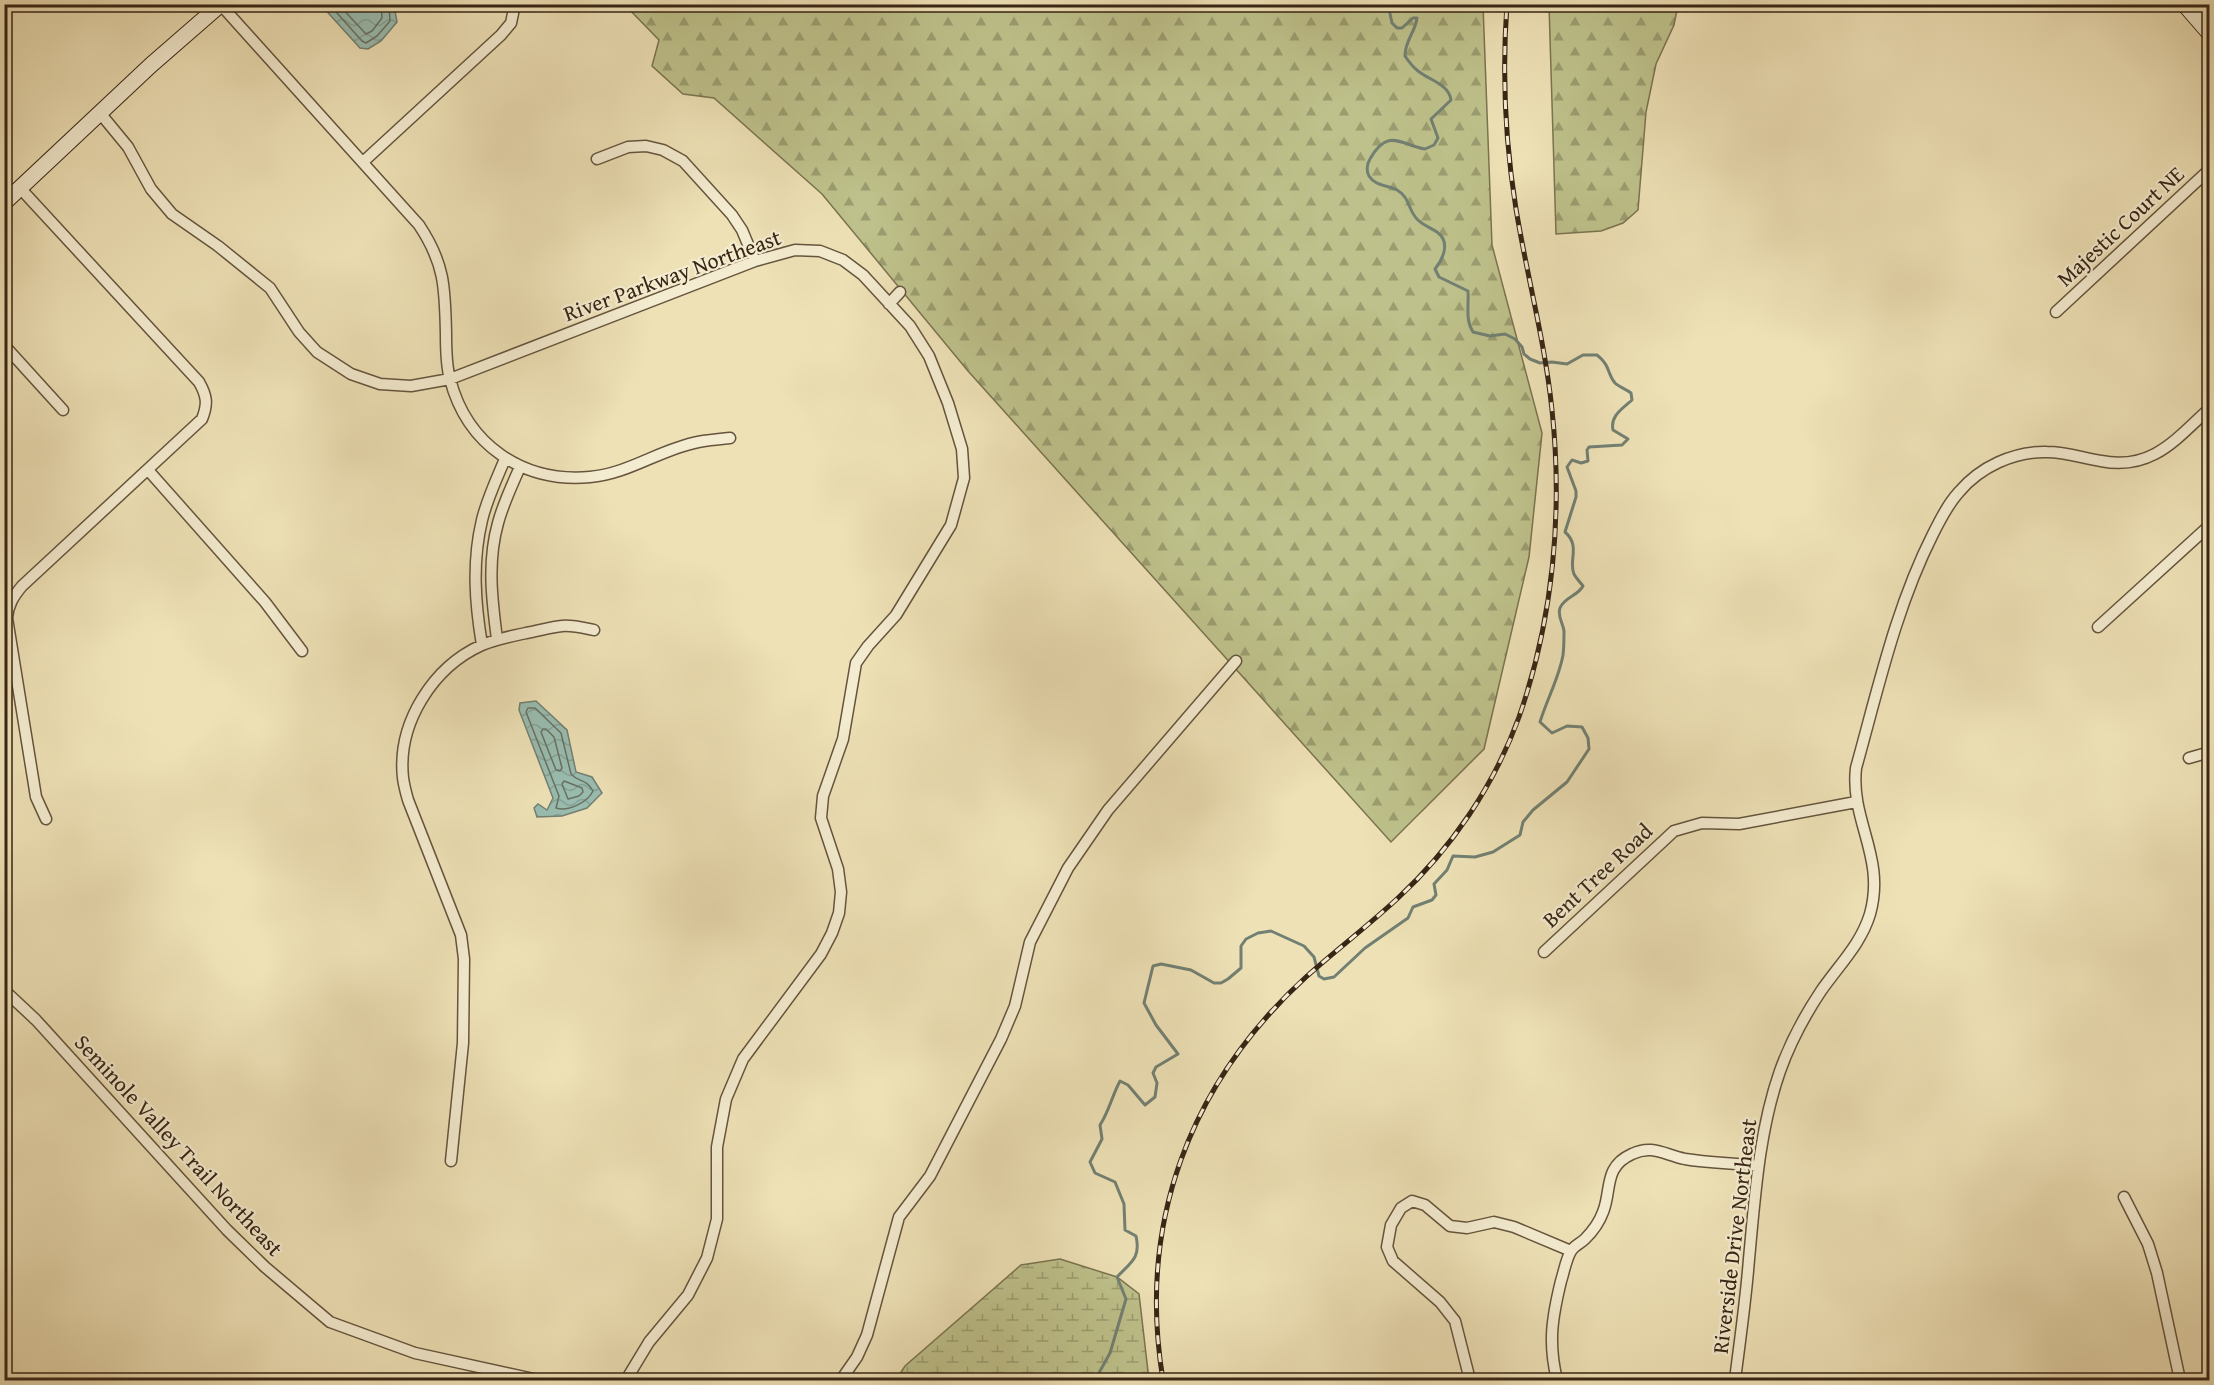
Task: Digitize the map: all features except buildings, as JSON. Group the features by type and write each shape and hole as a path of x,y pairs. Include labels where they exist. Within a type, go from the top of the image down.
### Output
{"street":[{"path":"363,162 501,35 511,23 515,4"},
{"path":"2184,4 2210,34"},
{"path":"4,203 220,5 419,225 433,246 441,268 445,291 446,355 450,379 460,406 473,429 488,445 505,459 520,467 545,475 567,478 592,477 619,471 697,442 730,438"},
{"name":"River Parkway Northeast","path":"100,113 128,147 151,189 172,214 218,246 270,288 299,332 316,352 351,375 380,384 411,386 450,379 755,261 795,250 820,251 843,260 863,275 910,326 929,356 948,403 962,449 964,478 951,525 896,615 856,663 843,739 823,796 821,819 838,868 841,892 839,913 821,954 743,1059 726,1100 717,1147 717,1219 707,1258 688,1295 649,1342 626,1380"},
{"path":"597,159 628,147 646,146 663,150 683,161 732,215 742,230 755,261"},
{"name":"Majestic Court NE","path":"2056,312 2210,169"},
{"path":"20,188 199,382 205,393 207,405 202,419 22,586 8,608 7,618 36,797 46,819"},
{"path":"889,303 900,292"},
{"path":"4,345 63,410"},
{"name":"Riverside Drive Northeast","path":"1736,1380 1758,1166 1766,1120 1780,1071 1798,1029 1822,990 1860,938 1869,915 1874,890 1874,863 1856,802 1854,785 1856,768 1905,599 1929,541 1943,513 1958,492 1988,467 2026,453 2048,452 2113,462 2140,460 2155,456 2169,446 2210,408"},
{"path":"482,645 474,579 477,548 482,518 505,459"},
{"path":"497,639 491,580 493,549 498,524 520,467"},
{"path":"148,470 265,602 302,651"},
{"path":"2098,627 2210,525"},
{"path":"451,1161 463,1043 464,959 461,935 408,800 403,777 404,752 409,727 429,687 464,655 482,645 497,639 562,626 594,630"},
{"path":"841,1380 857,1357 867,1335 899,1217 930,1176 1001,1039 1015,1006 1030,942 1068,868 1108,810 1236,661"},
{"path":"2189,758 2210,752"},
{"name":"Bent Tree Road","path":"1544,952 1674,831 1702,823 1739,824 1856,802"},
{"name":"Seminole Valley Trail Northeast","path":"4,990 36,1020 227,1230 265,1268 330,1322 415,1353 538,1380"},
{"path":"1557,1380 1553,1363 1552,1317 1571,1251 1597,1225 1604,1210 1608,1183 1614,1169 1622,1160 1645,1150 1663,1151 1683,1158 1758,1166"},
{"path":"2124,1197 2148,1244 2157,1273 2181,1380"},
{"path":"1470,1380 1455,1321 1440,1302 1393,1262 1387,1247 1391,1225 1401,1208 1412,1202 1425,1205 1450,1226 1467,1228 1494,1222 1514,1227 1571,1251"}],"green space":[{"path":"625,5 1483,5 1492,245 1542,433 1529,557 1484,749 1391,842 968,371 822,194 714,98 683,94 652,66 659,40"},
{"path":"1549,5 1678,5 1674,25 1656,64 1646,112 1638,210 1623,223 1601,231 1556,234"},
{"path":"1060,1259 1117,1277 1139,1294 1149,1380 896,1380 905,1366 1021,1265"}],"water":[{"path":"321,5 394,5 397,22 381,41 368,49 360,48"},
{"path":"536,701 567,730 576,772 592,777 602,793 587,808 562,816 537,817 534,808 538,804 547,810 553,798 519,710 520,703"}],"waterway":[{"path":"1095,1380 1110,1353 1126,1299 1117,1277 1134,1259 1137,1243 1136,1236 1125,1230 1124,1204 1115,1182 1095,1173 1090,1162 1102,1139 1100,1125 1120,1081 1128,1085 1145,1105 1155,1097 1157,1083 1153,1073 1156,1067 1178,1054 1156,1025 1144,1003 1153,966 1161,964 1191,970 1214,983 1221,983 1241,968 1241,946 1246,939 1258,933 1271,931 1304,946 1314,957 1319,976 1324,979 1334,977 1365,948 1408,918 1413,907 1432,900 1436,895 1434,884 1447,870 1453,856 1475,857 1493,852 1520,835 1523,822 1533,810 1567,782 1589,749 1588,738 1582,727 1567,726 1552,733 1540,722 1563,655 1564,631 1559,611 1562,604 1583,586 1574,574 1572,543 1565,532 1576,497 1567,467 1572,460 1581,463 1588,461 1589,447 1622,445 1628,439 1613,430 1613,421 1632,400 1631,393 1615,383 1607,366 1597,355 1583,355 1567,364 1540,363 1530,359 1515,339 1505,334 1490,336 1473,332 1468,318 1468,291 1439,277 1435,269 1444,251 1445,245 1441,236 1418,220 1401,193 1375,182 1369,176 1367,170 1369,161 1383,143 1395,140 1425,149 1434,145 1438,138 1431,119 1451,100 1443,86 1418,71 1405,56 1417,18 1413,18 1402,28 1397,28 1392,23 1388,4"}],"railway":[{"path":"1163,1380 1157,1322 1158,1266 1166,1212 1181,1160 1202,1110 1231,1063 1265,1019 1306,977 1398,898 1436,859 1453,837 1484,792 1497,768 1509,743 1531,680 1540,643 1552,566 1555,527 1555,449 1545,359 1520,234 1509,158 1505,81 1507,4"}]}
